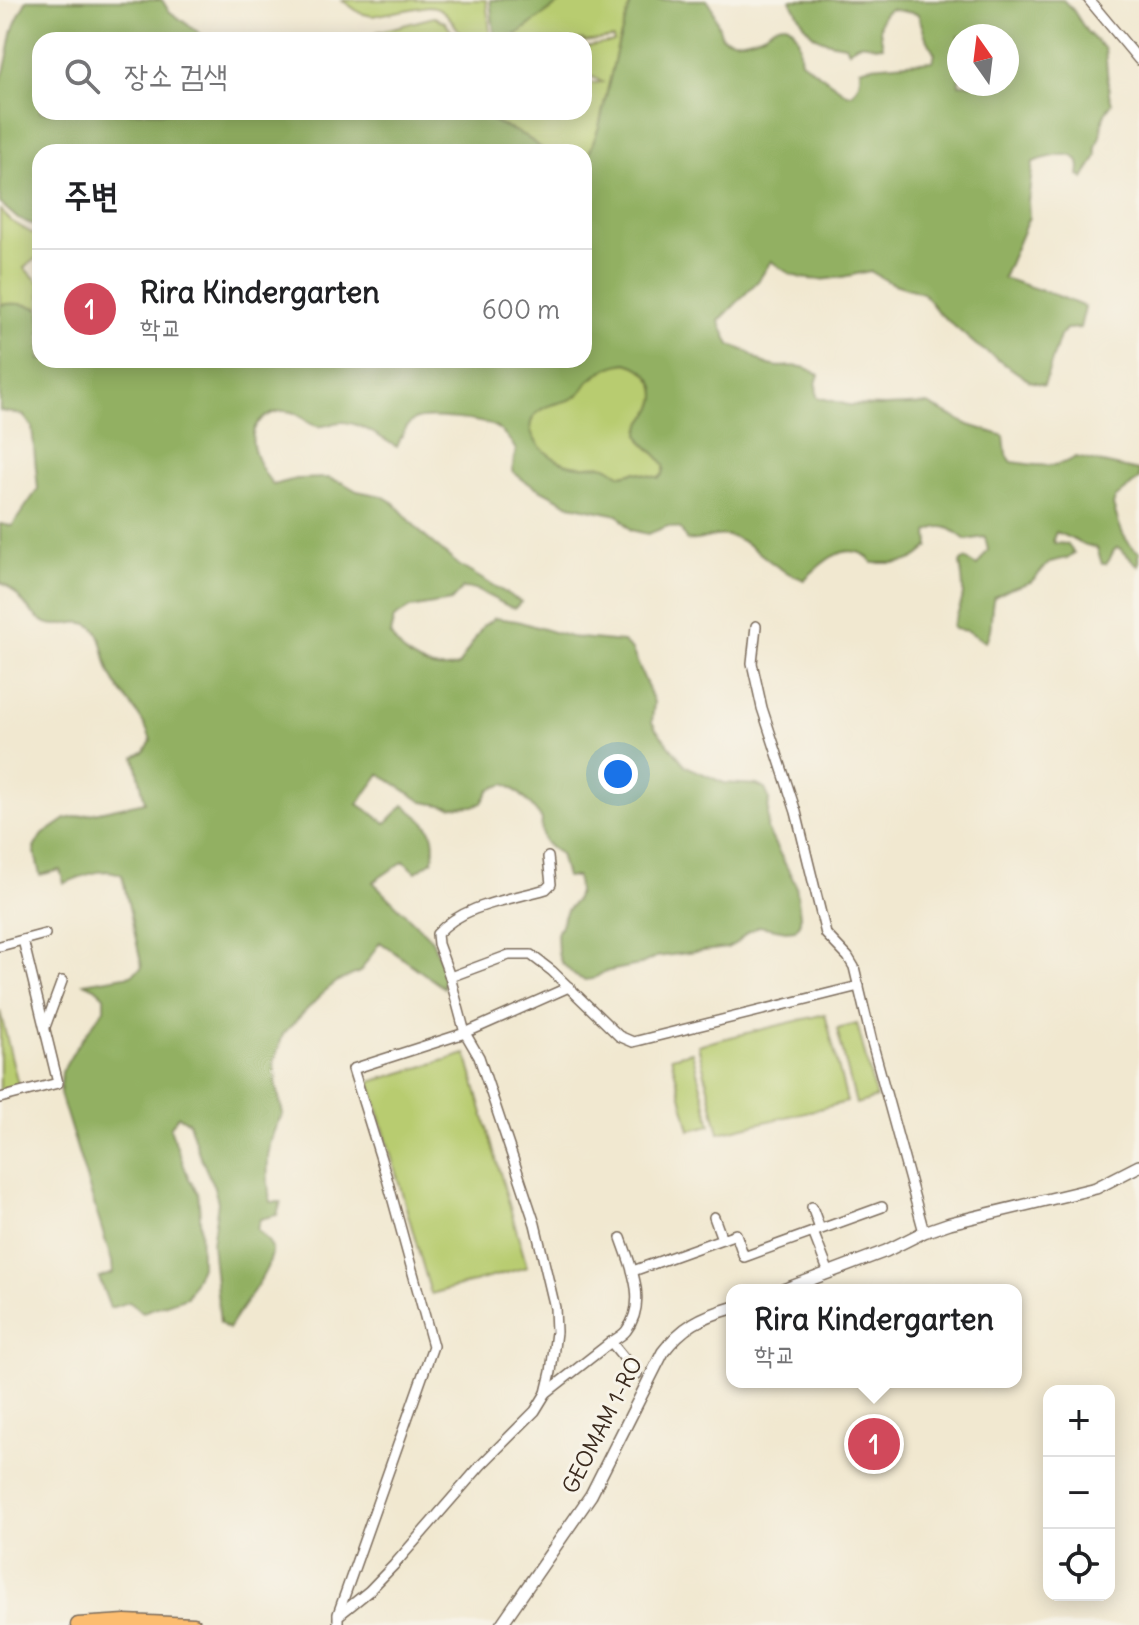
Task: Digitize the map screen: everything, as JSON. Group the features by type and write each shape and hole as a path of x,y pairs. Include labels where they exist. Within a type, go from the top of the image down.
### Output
{"main road":[{"path":"78,1625 125,1622 194,1625"}],"street":[{"path":"1089,0 1139,60"},
{"path":"756,626 752,663 759,693 800,826 826,934 854,967 924,1232"},
{"path":"337,1622 394,1565 481,1465 535,1411 546,1393 556,1332 555,1308 535,1224 479,1057 465,1033 437,934 477,907 546,889 551,884 548,857"},
{"path":"0,946 45,934"},
{"path":"0,1098 58,1083 23,940"},
{"path":"450,977 509,955 531,955 619,1036 633,1042 859,986"},
{"path":"44,1028 62,981"},
{"path":"337,1622 433,1346 353,1069 465,1033 569,987"},
{"path":"799,1284 886,1251 924,1232 1096,1188 1139,1166"},
{"path":"812,1207 829,1273"},
{"path":"633,1271 736,1234 744,1257 882,1207"},
{"path":"714,1217 722,1239"},
{"path":"546,1393 626,1332 634,1317 638,1300 633,1271 621,1238"},
{"name":"GEOMAM 1-RO","path":"501,1625 591,1495 663,1352 690,1324 726,1310"},
{"path":"611,1342 637,1374"}],"green space":[{"path":"27,0 162,0 169,11 198,32 32,32 32,120 490,120 536,144 32,144 32,224 18,219 0,203 0,82 14,26"},
{"path":"342,0 486,0 490,32 460,32 446,13 435,7 372,16 360,13"},
{"path":"490,0 564,0 520,32 494,32"},
{"path":"564,0 632,0 592,146 536,144 490,120 592,120 592,83 602,82 592,77 592,46 614,42 613,38 592,41 592,32 520,32"},
{"path":"632,0 707,0 722,37 727,39 749,39 778,25 790,26 798,39 801,61 847,94 852,94 859,82 860,69 932,61 935,54 918,14 890,9 880,21 883,46 862,43 849,51 845,45 822,40 810,32 790,0 1063,0 1087,32 1105,49 1112,103 1103,120 1097,156 1084,179 1079,175 1077,159 1071,156 1033,162 1029,217 1003,278 1085,307 1080,328 1066,329 1060,336 1044,385 1030,381 976,345 938,312 923,293 891,283 870,271 832,279 811,279 790,274 771,261 759,280 719,321 730,345 771,366 804,367 819,375 817,397 848,405 928,404 969,425 1004,436 1006,454 1012,462 1053,465 1076,457 1139,471 1139,479 1115,499 1113,505 1125,537 1139,552 1139,566 1118,547 1108,562 1102,564 1097,548 1056,532 1054,543 1067,544 1074,553 1050,562 1031,582 994,597 990,632 985,642 968,631 952,626 963,595 960,563 965,559 977,566 988,550 985,537 966,540 952,530 938,527 928,532 929,546 910,560 873,563 863,554 846,551 830,558 804,580 784,571 736,538 722,535 686,540 681,529 668,526 648,534 631,530 618,515 570,505 526,482 512,471 516,450 504,434 489,424 420,418 408,425 397,447 370,431 348,423 317,426 288,411 267,416 258,423 252,440 257,459 273,485 296,479 328,478 357,491 382,496 394,503 423,535 460,566 521,602 515,608 510,607 475,589 463,588 451,601 410,608 394,618 390,634 410,657 438,668 458,666 483,626 495,618 517,621 570,637 623,642 632,650 654,702 652,722 686,766 724,783 757,785 765,789 769,798 767,829 796,885 800,924 795,930 786,931 759,926 727,948 656,957 639,965 604,972 593,979 584,980 561,962 558,954 557,934 567,910 575,901 577,877 566,877 560,854 544,840 542,819 525,799 505,784 490,789 482,803 473,806 453,807 423,802 380,774 358,804 386,823 404,805 429,828 434,849 433,860 416,872 404,861 373,882 432,940 442,965 444,988 380,942 360,972 338,981 325,991 283,1034 274,1062 283,1114 273,1134 268,1168 270,1202 281,1202 277,1215 260,1219 257,1229 271,1246 271,1257 262,1278 228,1329 220,1323 212,1243 218,1202 189,1122 178,1116 170,1128 189,1179 198,1193 201,1267 187,1297 143,1312 129,1302 110,1308 99,1278 113,1273 112,1262 60,1094 62,1072 104,1009 104,996 84,983 131,975 142,967 122,875 100,872 64,883 60,870 40,875 34,848 41,836 66,819 145,802 135,757 145,751 151,741 143,723 110,673 97,631 82,623 46,623 0,582 0,524 12,526 38,489 32,427 23,415 0,411 0,305 32,307 32,368 592,368 592,146","holes":["627,363 642,370 652,381 656,395 639,433 645,445 664,466 659,478 635,472 622,475 603,465 566,464 552,457 535,441 532,419 547,406 573,399 589,381 612,367"]},
{"path":"434,17 445,22 452,32 377,32"},
{"path":"0,210 11,221 32,233 32,262 24,268 32,276 32,307 0,305"},
{"path":"627,363 648,375 655,388 655,403 639,433 645,445 662,461 664,472 660,478 635,472 622,475 603,465 566,464 540,447 531,428 532,419 538,412 547,406 573,399 597,375"},
{"path":"0,1011 19,1088 0,1093"},
{"path":"825,1014 847,1102 719,1133 698,1045"},
{"path":"857,1024 876,1098 856,1104 837,1029"},
{"path":"692,1052 711,1125 690,1130 671,1057"},
{"path":"466,1054 527,1267 431,1294 370,1082"}],"place":[{"name":"Rira Kindergarten","path":"874,1444"}]}
